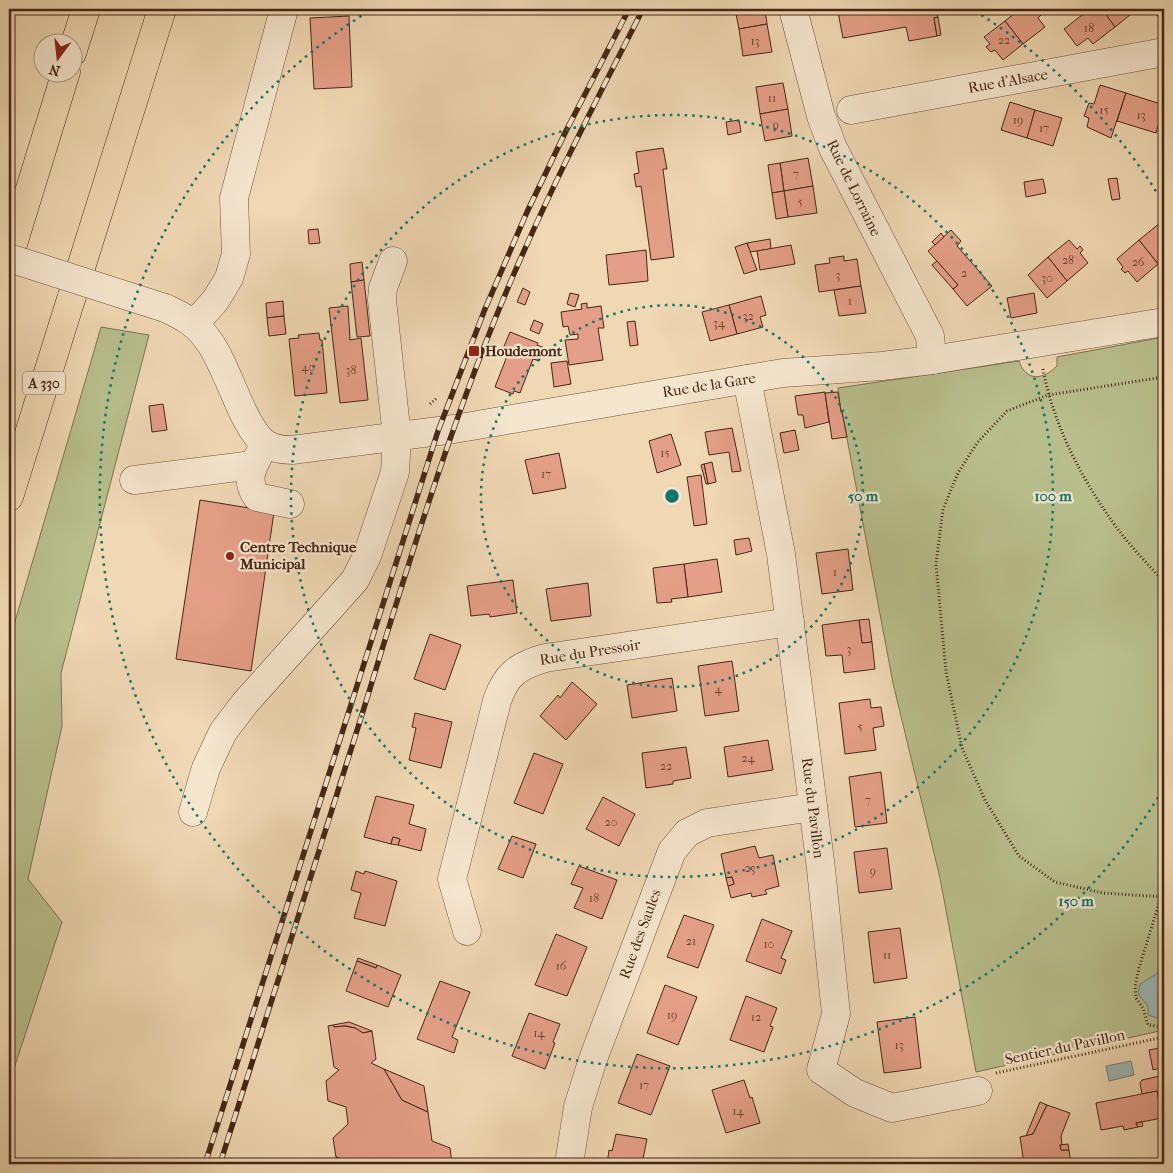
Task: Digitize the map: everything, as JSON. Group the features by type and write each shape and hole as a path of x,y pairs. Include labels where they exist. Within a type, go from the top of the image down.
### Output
{"highway":[{"path":"79,32 86,9"},
{"name":"A 330","path":"9,497 162,9"},
{"path":"9,257 63,82"}],"street":[{"path":"194,324 223,291 232,270 236,254 234,198 284,9"},
{"name":"Rue de Lorraine","path":"793,9 821,116 833,148 930,336 932,360"},
{"name":"Rue d'Alsace","path":"851,110 1164,52"},
{"path":"9,257 165,308 194,324 210,341 218,354 258,448 249,479 252,489 257,496 290,504"},
{"path":"193,812 206,768 223,732 244,703 354,580 367,556 395,472 398,437 382,300 383,288 393,261"},
{"name":"Rue de la Gare","path":"258,448 292,450 398,437 518,419 783,373 882,366 932,360 1164,322"},
{"name":"Rue du Pavillon","path":"747,379 781,554 813,807 836,1014 821,1070 855,1093 892,1108 978,1091"},
{"path":"134,480 258,448"},
{"name":"Rue du Pressoir","path":"467,931 452,879 497,701 502,686 517,669 529,662 545,658 790,622"},
{"name":"Rue des Saules","path":"569,1164 578,1107 585,1083 672,851 687,834 707,823 813,807"}],"path":[{"path":"1038,342 1048,395 1076,465 1112,522 1164,582"},
{"path":"1162,898 1103,893 1055,882 1019,856 984,800 962,748 946,672 936,564 943,509 958,473 978,442 1007,411 1048,395 1164,377"},
{"path":"1164,887 1135,987 1136,998 1143,1008 1148,1025 1164,1027"},
{"name":"Sentier du Pavillon","path":"978,1091 988,1074 1164,1037"}],"green space":[{"path":"101,327 149,335 61,673 62,726 28,879 62,922 9,1084 9,642"},
{"path":"1164,337 1164,1030 976,1072 940,878 893,683 838,388 1019,361 1026,373 1035,377 1052,371 1057,366 1057,357"}],"water":[{"path":"1164,969 1164,1020 1148,1015 1147,1005 1138,993 1140,984"},
{"path":"1131,1061 1134,1075 1109,1081 1106,1066"}],"building":[{"path":"735,9 765,9 767,24 739,29"},
{"path":"846,9 936,9 938,17 934,18 937,36 909,41 906,27 843,38 838,12"},
{"path":"1020,9 1031,9 1033,12 1037,9 1041,15 1038,18 1045,27 1023,44 1005,21"},
{"path":"1090,9 1102,9 1115,27 1093,44 1088,38 1077,46 1064,29"},
{"path":"1102,9 1133,9 1135,11 1115,27"},
{"path":"1152,9 1164,9 1164,24"},
{"path":"349,16 352,87 314,89 310,18"},
{"path":"938,17 941,35 937,36 934,18"},
{"path":"1005,21 1023,44 1003,60 995,50 991,52 986,47 990,44 984,37"},
{"path":"767,24 772,52 743,56 739,29"},
{"path":"783,83 788,109 760,114 756,87"},
{"path":"1100,85 1126,93 1111,138 1087,127 1089,118 1084,116 1089,103 1094,104"},
{"path":"1126,93 1164,105 1156,133 1117,121"},
{"path":"1162,97 1164,98 1164,105 1160,103"},
{"path":"1010,102 1035,110 1027,138 1001,130"},
{"path":"788,109 792,136 765,141 760,114"},
{"path":"1035,110 1062,118 1053,146 1027,138"},
{"path":"739,120 741,132 728,135 726,122"},
{"path":"663,148 667,169 663,169 674,257 651,260 641,186 636,187 634,174 639,173 636,152"},
{"path":"808,158 813,186 784,191 780,163"},
{"path":"780,163 784,191 772,193 768,165"},
{"path":"1117,178 1120,199 1112,200 1108,179"},
{"path":"1043,179 1046,193 1026,197 1024,182"},
{"path":"813,186 817,213 788,217 784,191"},
{"path":"784,191 788,217 776,219 772,193"},
{"path":"1160,223 1164,228 1164,259 1158,264 1139,240"},
{"path":"318,229 320,243 309,244 308,230"},
{"path":"951,230 961,241 957,246 992,286 967,306 953,289 958,285 928,251"},
{"path":"941,233 944,237 935,245 932,242"},
{"path":"770,239 771,249 750,252 747,243"},
{"path":"1069,240 1077,249 1080,246 1083,250 1080,253 1088,263 1067,281 1048,257"},
{"path":"1139,240 1158,264 1137,282 1128,271 1125,273 1121,269 1123,267 1117,259"},
{"path":"747,243 757,270 744,274 735,247"},
{"path":"791,245 795,264 760,270 757,251"},
{"path":"646,250 648,281 609,285 606,255"},
{"path":"844,256 844,261 857,259 861,286 819,292 815,265 830,263 829,258"},
{"path":"1048,257 1067,281 1047,298 1028,275"},
{"path":"937,261 958,285 953,289 932,265"},
{"path":"362,262 364,280 351,282 350,264"},
{"path":"364,280 370,336 357,337 351,282"},
{"path":"861,286 866,313 839,316 834,290"},
{"path":"523,288 530,292 525,305 517,302"},
{"path":"570,293 579,295 575,307 567,304"},
{"path":"1034,293 1037,313 1011,318 1007,298"},
{"path":"761,296 766,315 760,317 763,327 737,334 729,305"},
{"path":"283,301 284,316 267,318 266,303"},
{"path":"587,303 587,308 601,306 604,328 598,328 603,360 569,365 565,340 578,339 578,334 570,335 568,326 563,327 561,312 582,309 581,304"},
{"path":"729,305 737,334 710,341 702,312"},
{"path":"348,306 350,340 361,338 368,400 340,403 329,308"},
{"path":"284,316 286,334 269,336 267,318"},
{"path":"534,320 543,324 539,334 530,330"},
{"path":"635,321 638,345 630,346 627,322"},
{"path":"510,332 538,343 537,345 545,348 539,361 533,359 520,393 514,391 513,394 495,387 509,351 503,349"},
{"path":"319,333 320,340 322,340 327,393 295,396 289,339 299,338 298,335"},
{"path":"567,361 571,384 554,387 551,363"},
{"path":"825,392 829,422 805,428 803,415 798,415 795,396"},
{"path":"838,392 847,437 832,439 825,393"},
{"path":"163,404 167,430 152,432 149,406"},
{"path":"732,428 741,471 732,472 729,452 709,455 705,432"},
{"path":"795,430 799,450 784,453 780,433"},
{"path":"671,434 681,465 657,473 649,441"},
{"path":"559,453 566,488 533,494 525,460"},
{"path":"712,462 716,482 708,484 704,464"},
{"path":"704,464 708,484 706,484 701,465"},
{"path":"701,475 707,524 694,526 687,477"},
{"name":"Centre Technique Municipal","path":"200,500 274,512 251,671 176,659"},
{"path":"749,538 752,551 736,555 734,540"},
{"path":"848,549 853,590 822,594 816,553"},
{"path":"717,559 722,592 688,597 684,564"},
{"path":"684,564 688,597 671,599 672,602 657,603 653,568"},
{"path":"513,580 517,613 490,617 489,614 471,616 467,586"},
{"path":"588,583 591,616 551,621 546,589"},
{"path":"869,619 872,642 862,643 859,620"},
{"path":"859,620 862,643 872,642 875,669 844,673 842,655 826,656 822,625"},
{"path":"430,634 461,645 445,690 414,679"},
{"path":"732,661 739,711 705,716 698,666"},
{"path":"672,678 677,711 632,718 627,685"},
{"path":"572,682 597,704 566,740 540,716 558,695 560,698"},
{"path":"870,699 871,708 881,707 884,726 873,728 876,750 845,754 839,703"},
{"path":"415,713 452,722 441,768 409,760 416,728 412,727"},
{"path":"768,740 773,770 728,777 724,747"},
{"path":"686,747 691,778 673,781 673,784 646,788 642,753"},
{"path":"534,753 563,764 543,814 514,803"},
{"path":"881,772 887,823 855,827 849,777"},
{"path":"376,796 414,805 409,824 426,829 421,851 398,845 400,839 393,837 391,844 364,837"},
{"path":"603,797 635,814 619,846 586,829"},
{"path":"512,836 536,844 523,878 498,869"},
{"path":"393,837 400,839 398,845 391,844"},
{"path":"755,846 759,858 773,855 779,886 765,890 767,894 752,897 751,893 731,898 728,886 734,884 732,877 726,878 721,854"},
{"path":"887,848 892,889 859,893 854,852"},
{"path":"579,866 617,880 602,919 574,908 583,888 571,884"},
{"path":"356,871 364,874 365,871 397,881 385,926 354,918 361,893 351,890"},
{"path":"732,877 734,884 728,886 726,878"},
{"path":"684,915 714,925 698,968 667,957"},
{"path":"762,919 792,931 781,958 786,960 781,974 746,961"},
{"path":"900,928 907,978 874,983 868,932"},
{"path":"556,934 587,947 567,996 535,985"},
{"path":"358,958 377,965 376,968 357,961"},
{"path":"357,961 376,968 377,965 401,975 388,1007 346,991"},
{"path":"440,981 470,992 452,1037 458,1040 454,1053 417,1039"},
{"path":"665,985 697,997 678,1045 647,1033"},
{"path":"746,996 777,1008 770,1026 773,1027 764,1052 730,1040"},
{"path":"529,1013 560,1024 545,1069 512,1056"},
{"path":"915,1017 921,1068 884,1073 877,1022"},
{"path":"349,1022 372,1031 363,1033 355,1028 346,1026 334,1027 333,1025"},
{"path":"333,1025 334,1027 355,1028 363,1033 372,1031 376,1059 371,1063 384,1069 402,1100 428,1112 432,1141 450,1148 452,1164 353,1164 336,1157 333,1138 348,1124 346,1107 328,1101 326,1081 339,1070 334,1067 328,1026"},
{"path":"1164,1047 1164,1067 1153,1070 1149,1050"},
{"path":"637,1054 670,1066 651,1115 618,1103"},
{"path":"384,1069 424,1086 428,1112 402,1100"},
{"path":"1164,1075 1164,1111 1161,1112 1157,1091 1142,1094 1140,1083 1142,1080"},
{"path":"744,1080 750,1098 752,1097 760,1123 726,1133 712,1090"},
{"path":"1157,1091 1162,1118 1136,1123 1138,1127 1124,1130 1123,1126 1101,1130 1096,1103"},
{"path":"1040,1102 1047,1105 1033,1134 1026,1136"},
{"path":"1047,1105 1070,1113 1061,1136 1062,1145 1060,1145 1061,1150 1069,1150 1071,1164 1024,1164 1020,1137 1033,1134"},
{"path":"1142,1122 1143,1126 1138,1127 1136,1123"},
{"path":"616,1134 647,1139 642,1164 607,1164 609,1150 612,1151"},
{"path":"1068,1144 1069,1150 1061,1150 1060,1145"},
{"path":"336,1157 353,1163 353,1164 338,1164"}],"railway":[{"path":"205,1164 438,431 485,309 527,212 566,131 629,9"},
{"path":"220,1164 412,553 469,385 543,208 643,9"}],"place":[{"name":"Houdemont","path":"474,351"},
{"name":"Centre Technique Municipal","path":"230,556"}]}
